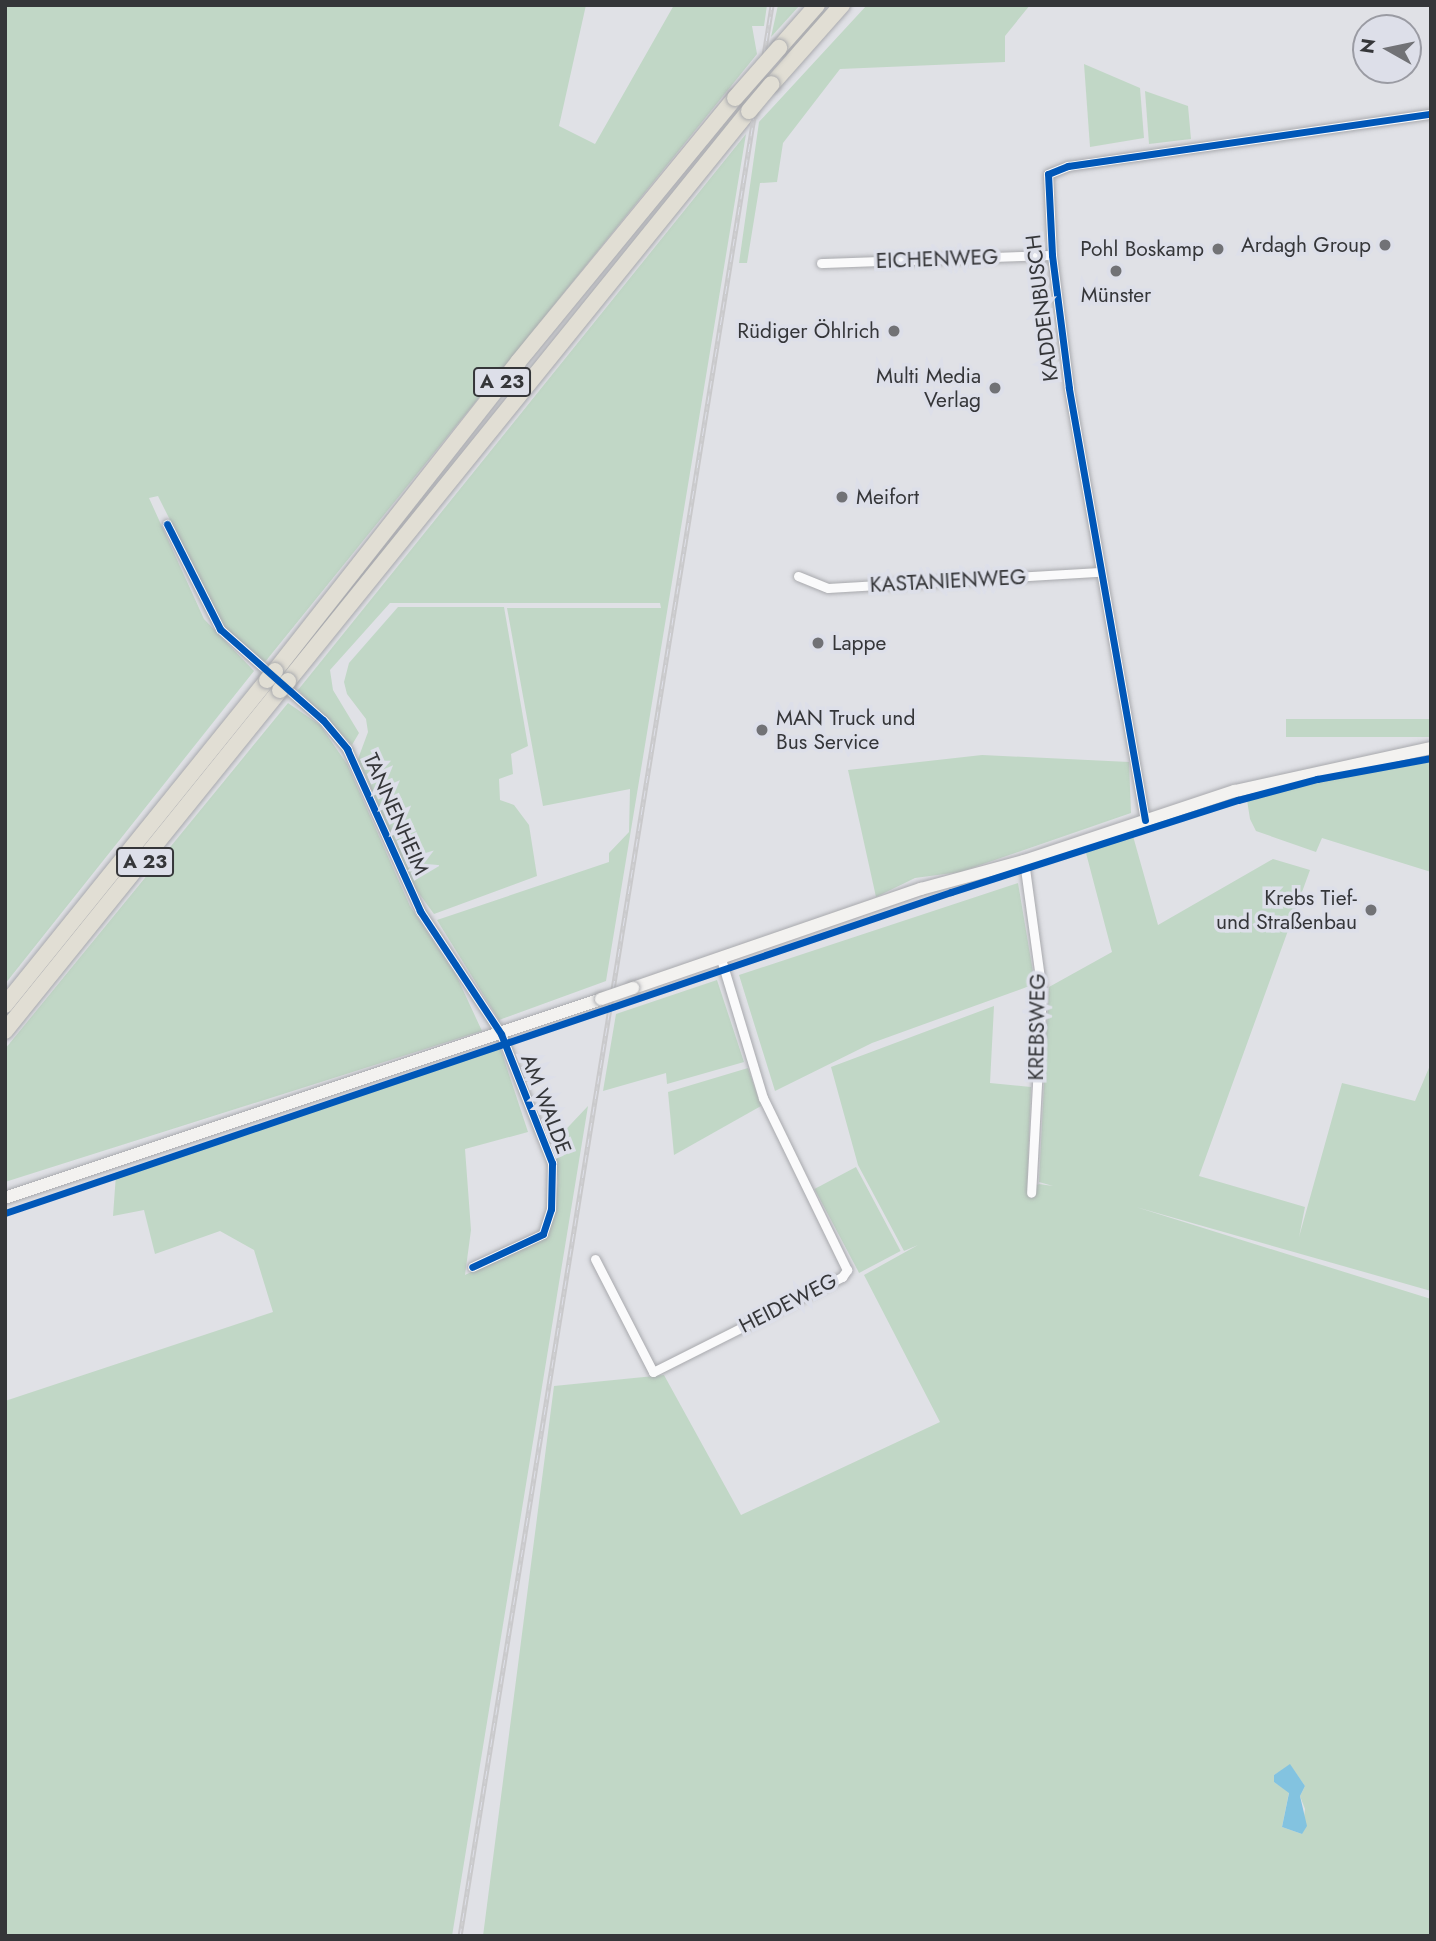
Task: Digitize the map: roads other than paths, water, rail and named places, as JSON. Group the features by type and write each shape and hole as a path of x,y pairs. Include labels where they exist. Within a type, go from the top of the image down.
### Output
{"highway":[{"name":"A 23","path":"5,1031 278,681 527,351 736,98 817,5"},
{"name":"A 23","path":"5,1006 278,681 749,111 842,5"}],"main road":[{"path":"5,1198 501,1034 921,890 1024,862 1146,820 1328,767 1431,748"}],"street":[{"name":"KADDENBUSCH","path":"1146,820 1100,572 1052,255 1046,180 1057,168 1431,114"},
{"name":"EICHENWEG","path":"821,263 1052,255"},
{"name":"TANNENHEIM","path":"167,524 220,629 323,720 347,749 420,911 501,1034"},
{"name":"KASTANIENWEG","path":"798,576 828,588 1100,572"},
{"name":"KREBSWEG","path":"1024,862 1042,992 1031,1193"},
{"name":"HEIDEWEG","path":"595,1259 653,1372 842,1277 847,1270 763,1098 721,959"},
{"name":"AM WALDE","path":"472,1267 543,1234 551,1209 552,1163 501,1034"}],"water":[{"path":"1290,1764 1305,1786 1300,1796 1307,1826 1302,1834 1282,1827 1289,1793 1274,1782 1274,1775"}],"railway":[{"path":"460,1936 772,5"}],"place":[{"name":"Ardagh Group","path":"1385,245"},
{"name":"Pohl Boskamp","path":"1218,249"},
{"name":"Münster","path":"1116,271"},
{"name":"Rüdiger Öhlrich","path":"894,331"},
{"name":"Multi Media Verlag","path":"995,388"},
{"name":"Meifort","path":"842,497"},
{"name":"Lappe","path":"818,643"},
{"name":"MAN Truck und Bus Service","path":"762,730"},
{"name":"Krebs Tief- und Straßenbau","path":"1371,910"}]}
